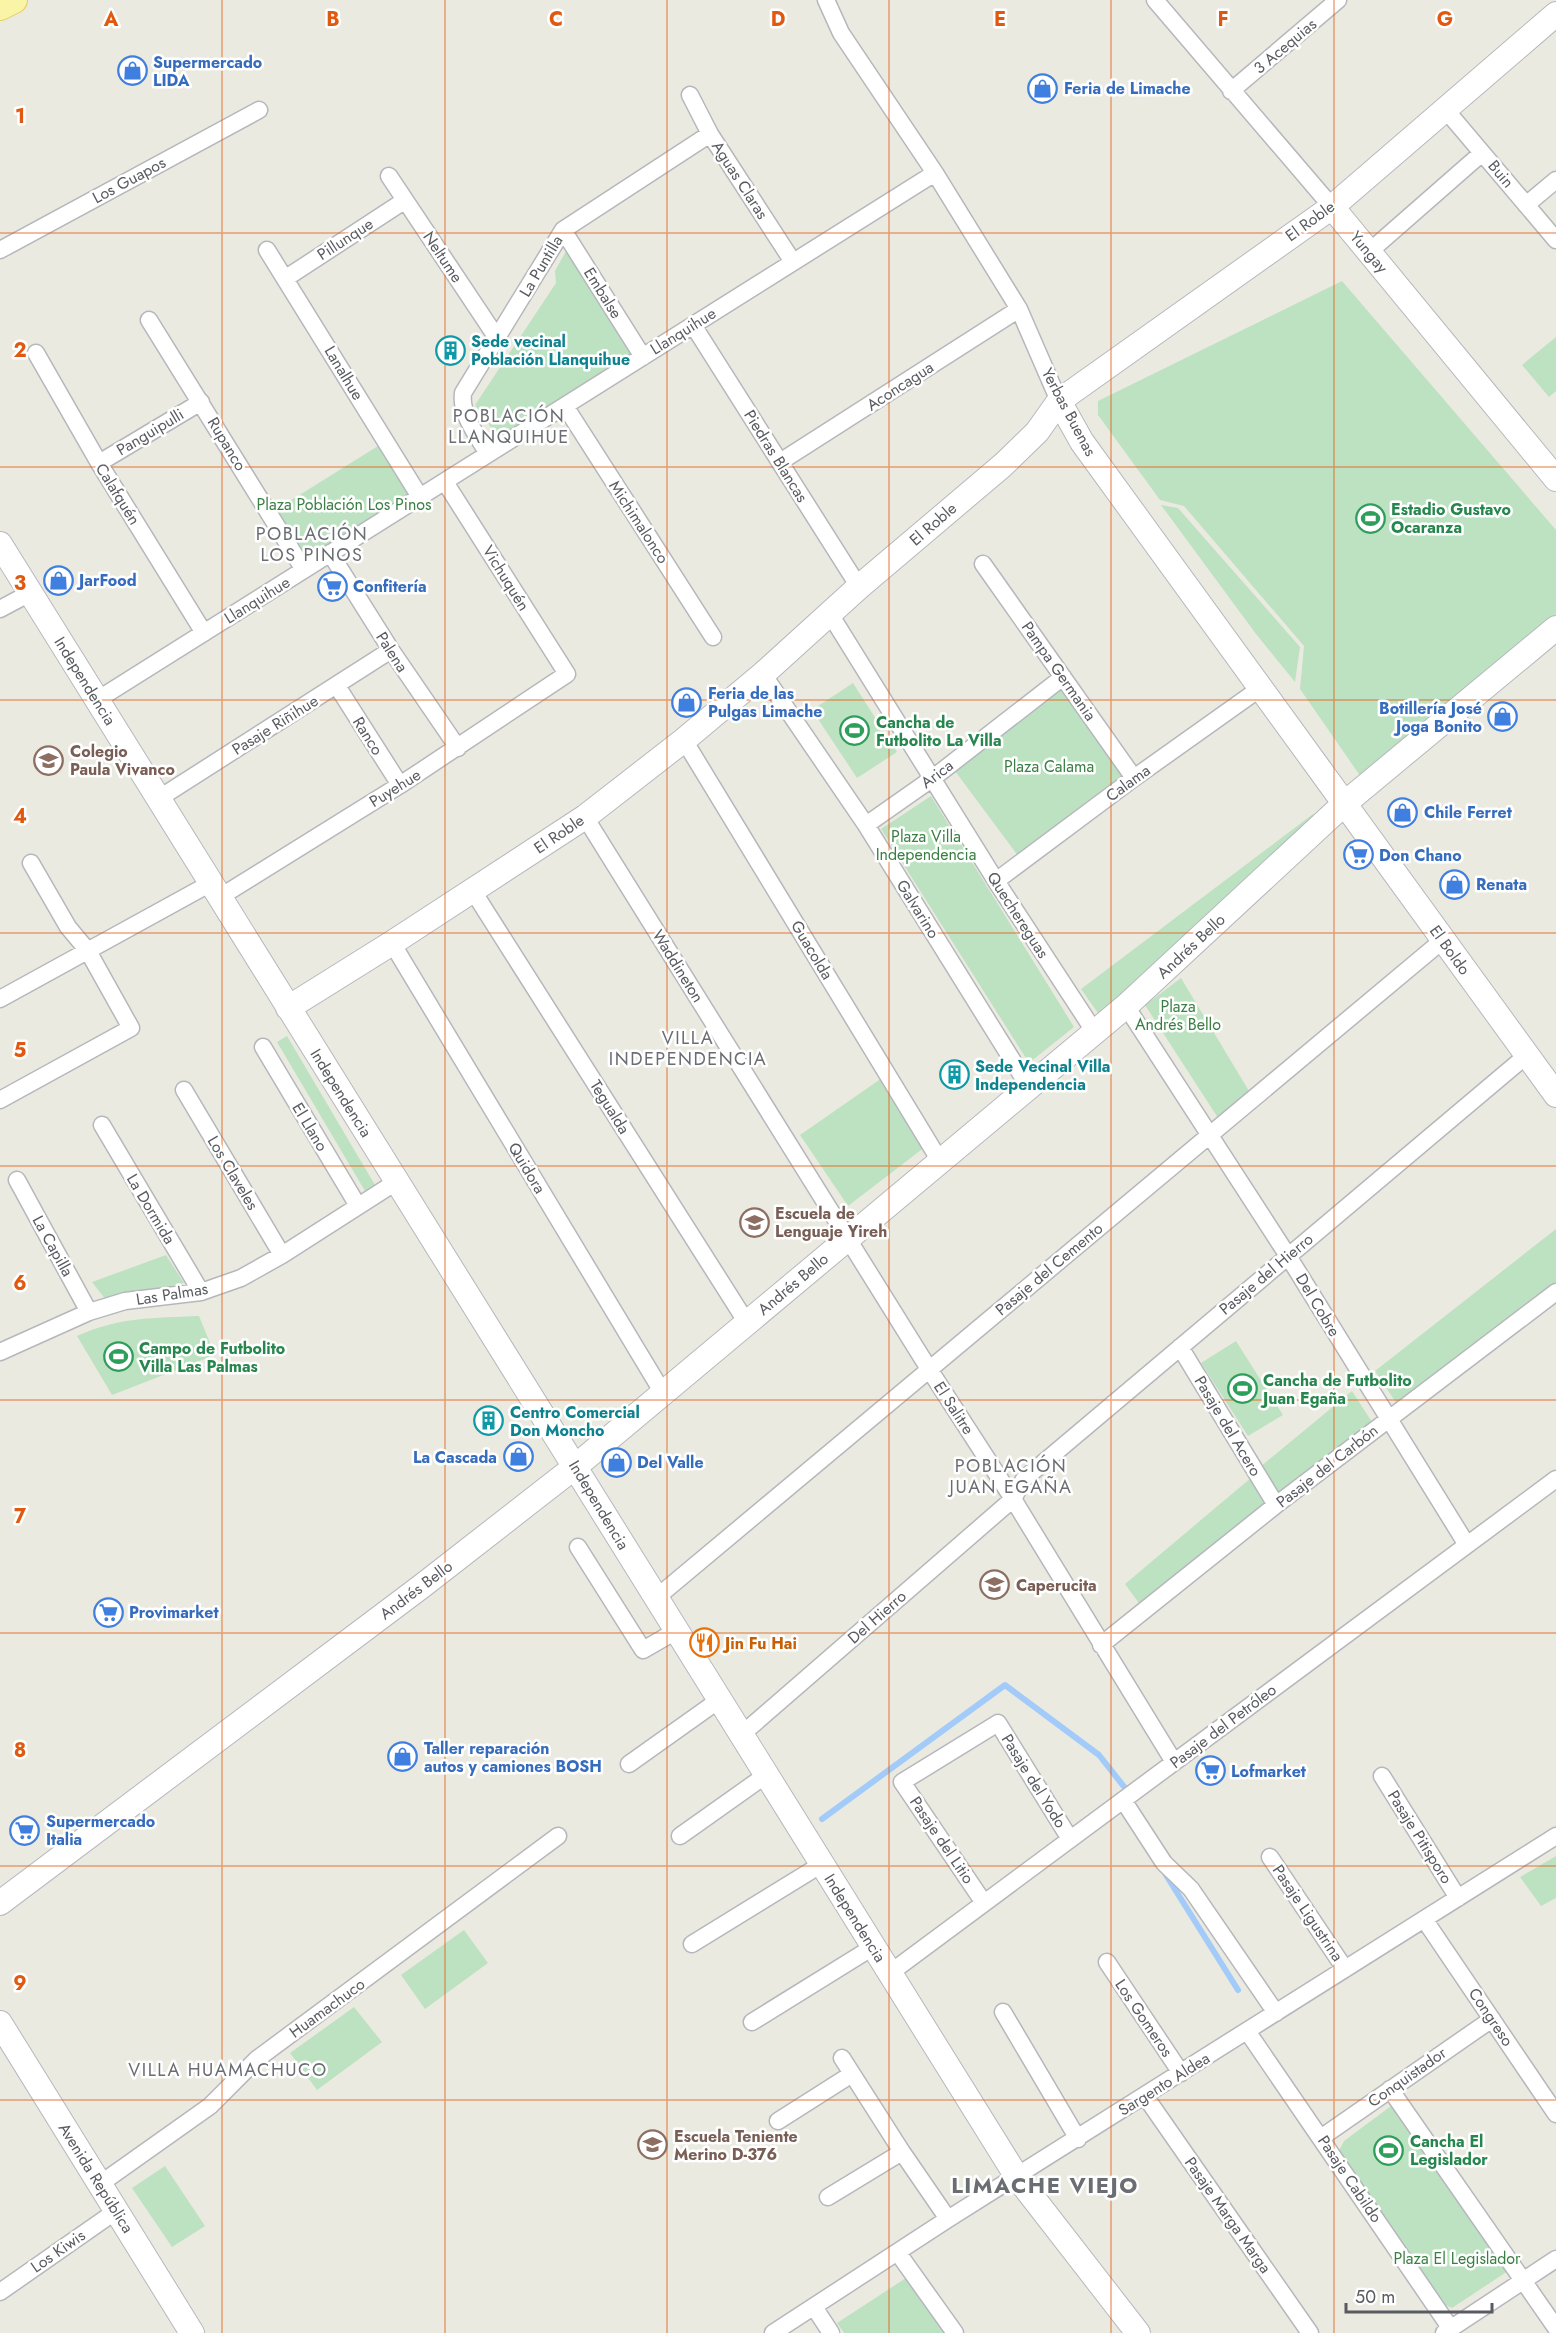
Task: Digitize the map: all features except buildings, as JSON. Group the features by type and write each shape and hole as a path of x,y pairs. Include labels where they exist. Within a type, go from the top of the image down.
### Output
{"main road":[{"path":"0,8 14,0"}],"street":[{"name":"Yerbas Buenas","path":"826,0 841,33 935,173 1019,309 1059,401 1082,442 1262,687 1344,804"},
{"name":"Yungay","path":"1155,0 1332,207 1556,478"},
{"name":"3 Acequias","path":"1231,91 1338,0"},
{"name":"El Roble","path":"288,1008 392,944 585,817 684,740 1003,465 1037,432 1059,401 1332,207 1556,14"},
{"name":"Aguas Claras","path":"690,95 710,134 793,262"},
{"name":"Buin","path":"1445,109 1556,240"},
{"name":"Los Guapos","path":"0,250 259,110"},
{"name":"La Puntilla","path":"488,454 461,404 463,393 563,230 710,134"},
{"path":"1369,252 1482,153"},
{"name":"Llanquihue","path":"97,700 935,173"},
{"name":"Neltume","path":"389,176 497,338"},
{"path":"1526,205 1556,180"},
{"name":"Pillunque","path":"286,278 405,201"},
{"name":"Embalse","path":"563,230 643,357"},
{"name":"Lanalhue","path":"267,250 420,497"},
{"name":"Aconcagua","path":"780,462 1019,309"},
{"name":"Rupanco","path":"149,320 304,570"},
{"name":"Piedras Blancas","path":"693,325 859,587"},
{"name":"Calafquén","path":"36,353 99,463 204,633"},
{"name":"Panguipulli","path":"99,463 201,402"},
{"name":"Michimalonco","path":"565,406 713,638"},
{"name":"Vichuquén","path":"445,482 567,674"},
{"name":"Independencia","path":"0,544 1017,2177 1138,2333"},
{"name":"Palena","path":"330,553 391,650 458,748"},
{"name":"Pampa Germania","path":"983,564 1134,778"},
{"path":"0,609 30,593"},
{"name":"Quechereguas","path":"830,614 996,881 1094,1031"},
{"name":"Andrés Bello","path":"0,1903 422,1586 576,1466 1126,1006 1344,804 1556,628"},
{"name":"Pasaje Riñihue","path":"158,799 391,650"},
{"name":"Puyehue","path":"0,999 88,951 215,890 400,785 567,674"},
{"name":"Galvarino","path":"763,674 866,825 1029,1087"},
{"name":"Arica","path":"866,825 933,778 1063,676"},
{"name":"Ranco","path":"337,686 400,785"},
{"name":"Calama","path":"996,881 1134,778 1262,687"},
{"name":"Guacolda","path":"684,740 940,1161"},
{"name":"El Boldo","path":"1344,804 1556,1095"},
{"name":"Waddineton","path":"585,817 848,1238"},
{"path":"0,1100 131,1028 88,951 68,927 31,863"},
{"name":"Tegualda","path":"473,891 747,1323"},
{"name":"Pasaje del Cemento","path":"656,1598 1443,940"},
{"name":"Quidora","path":"392,944 663,1393"},
{"name":"Del Cobre","path":"1126,1006 1288,1256 1467,1545"},
{"name":"El Llano","path":"263,1047 358,1206"},
{"name":"Pasaje del Hierro","path":"1013,1499 1024,1479 1527,1055"},
{"name":"Los Claveles","path":"184,1090 282,1255"},
{"name":"La Dormida","path":"102,1125 201,1292"},
{"name":"La Capilla","path":"17,1180 89,1312"},
{"name":"Las Palmas","path":"1,1348 89,1312 125,1301 201,1292 241,1278 282,1255 396,1182"},
{"name":"El Salitre","path":"848,1238 1013,1499 1174,1762"},
{"name":"Pasaje del Carbón","path":"1101,1645 1276,1505 1556,1292"},
{"name":"Pasaje del Acero","path":"1180,1347 1276,1505"},
{"name":"Pasaje del Petróleo","path":"890,1973 1556,1479"},
{"name":"Del Hierro","path":"741,1736 1013,1499"},
{"path":"578,1547 643,1650 676,1631"},
{"path":"629,1764 719,1700"},
{"name":"Pasaje del Yodo","path":"998,1723 1070,1839"},
{"name":"Pasaje del Litio","path":"984,1903 902,1782 998,1723"},
{"path":"680,1836 766,1774"},
{"name":"Pasaje Pitisporo","path":"1382,1776 1458,1898"},
{"path":"1127,1796 1164,1863 1191,1888 1276,2013"},
{"name":"Huamachuco","path":"100,2184 210,2106 257,2059 558,1836"},
{"name":"Sargento Aldea","path":"773,2333 948,2219 1556,1836"},
{"name":"Pasaje Ligustrina","path":"1270,1857 1345,1970"},
{"path":"692,1944 822,1864"},
{"name":"Congreso","path":"1424,1919 1556,2114"},
{"path":"752,2022 873,1947"},
{"name":"Los Gomeros","path":"1107,1962 1181,2073"},
{"path":"1003,2012 1078,2139"},
{"name":"Conquistador","path":"1322,2137 1492,2019"},
{"name":"Avenida República","path":"0,2023 117,2211 187,2331"},
{"name":"Pasaje Cabildo","path":"1247,2031 1322,2137 1448,2331"},
{"path":"842,2058 948,2219"},
{"path":"778,2121 852,2074"},
{"path":"1390,2089 1556,2328"},
{"name":"Pasaje Marga Marga","path":"1145,2096 1310,2333"},
{"path":"828,2198 902,2152"},
{"name":"Los Kiwis","path":"0,2292 117,2211"},
{"path":"898,2253 955,2333"},
{"path":"1448,2331 1556,2259"},
{"path":"814,2307 831,2333"}],"green space":[{"path":"566,251 636,362 503,444 475,405 556,283 555,271"},
{"name":"Estadio Gustavo Ocaranza","path":"1342,281 1556,530 1556,614 1361,777 1300,689 1304,646 1184,506 1160,500 1098,415 1098,401"},
{"path":"1556,337 1556,391 1549,397 1522,365"},
{"name":"Plaza Población Los Pinos","path":"378,446 411,499 310,562 277,509"},
{"path":"1161,505 1178,508 1300,647 1295,682 1256,634"},
{"name":"Cancha de Futbolito La Villa","path":"853,683 897,752 857,778 812,710"},
{"name":"Plaza Calama","path":"1061,687 1125,776 1019,857 955,771"},
{"name":"Plaza Villa Independencia","path":"931,796 1074,1027 1029,1063 881,829"},
{"path":"1313,814 1320,825 1100,1016 1081,989"},
{"name":"Plaza Andrés Bello","path":"1181,978 1249,1091 1218,1118 1145,1005"},
{"path":"287,1036 375,1185 365,1191 277,1042"},
{"path":"882,1078 925,1147 848,1206 800,1135"},
{"path":"1556,1229 1556,1286 1399,1407 1375,1371"},
{"path":"166,1255 184,1283 106,1300 92,1282"},
{"path":"199,1316 215,1355 112,1395 77,1336 122,1322"},
{"name":"Cancha de Futbolito Juan Egaña","path":"1236,1341 1283,1415 1248,1436 1201,1363"},
{"path":"1352,1391 1372,1422 1276,1494 1260,1467"},
{"path":"1252,1477 1267,1504 1141,1606 1125,1584"},
{"path":"1556,1856 1556,1898 1541,1906 1520,1877"},
{"path":"464,1930 488,1963 425,2009 401,1975"},
{"path":"354,2007 382,2042 317,2090 290,2053"},
{"name":"Plaza El Legislador","path":"1391,2106 1397,2106 1511,2269 1452,2308 1441,2303 1338,2153 1344,2141"},
{"path":"165,2166 205,2226 172,2247 132,2188"},
{"path":"906,2278 944,2333 844,2333 837,2323"}],"waterway":[{"path":"822,1819 1005,1685 1099,1755 1129,1793"},
{"path":"1166,1875 1238,1990"}],"place":[{"name":"Supermercado LIDA","path":"132,71"},
{"name":"Feria de Limache","path":"1043,88"},
{"name":"Sede vecinal Población Llanquihue","path":"450,350"},
{"name":"Estadio Gustavo Ocaranza","path":"1370,518"},
{"name":"JarFood","path":"58,580"},
{"name":"Confitería","path":"332,586"},
{"name":"Feria de las Pulgas Limache","path":"687,702"},
{"name":"Botillería José Joga Bonito","path":"1503,717"},
{"name":"Cancha de Futbolito La Villa","path":"855,731"},
{"name":"Colegio Paula Vivanco","path":"49,760"},
{"name":"Chile Ferret","path":"1403,812"},
{"name":"Don Chano","path":"1358,855"},
{"name":"Renata","path":"1455,884"},
{"name":"Sede Vecinal Villa Independencia","path":"954,1075"},
{"name":"Escuela de Lenguaje Yireh","path":"754,1222"},
{"name":"Campo de Futbolito Villa Las Palmas","path":"118,1357"},
{"name":"Cancha de Futbolito Juan Egaña","path":"1242,1389"},
{"name":"Centro Comercial Don Moncho","path":"489,1421"},
{"name":"La Cascada","path":"518,1457"},
{"name":"Del Valle","path":"616,1462"},
{"name":"Caperucita","path":"995,1585"},
{"name":"Provimarket","path":"108,1612"},
{"name":"Jin Fu Hai","path":"704,1643"},
{"name":"Taller reparación autos y camiones BOSH","path":"403,1757"},
{"name":"Lofmarket","path":"1210,1771"},
{"name":"Supermercado Italia","path":"25,1830"},
{"name":"Escuela Teniente Merino D-376","path":"653,2145"},
{"name":"Cancha El Legislador","path":"1389,2150"}],"district":[{"name":"POBLACIÓN LLANQUIHUE","path":"509,426"},
{"name":"POBLACIÓN LOS PINOS","path":"312,544"},
{"name":"VILLA INDEPENDENCIA","path":"688,1048"},
{"name":"POBLACIÓN JUAN EGAÑA","path":"1011,1476"},
{"name":"VILLA HUAMACHUCO","path":"228,2070"},
{"name":"LIMACHE VIEJO","path":"1045,2185"}]}
